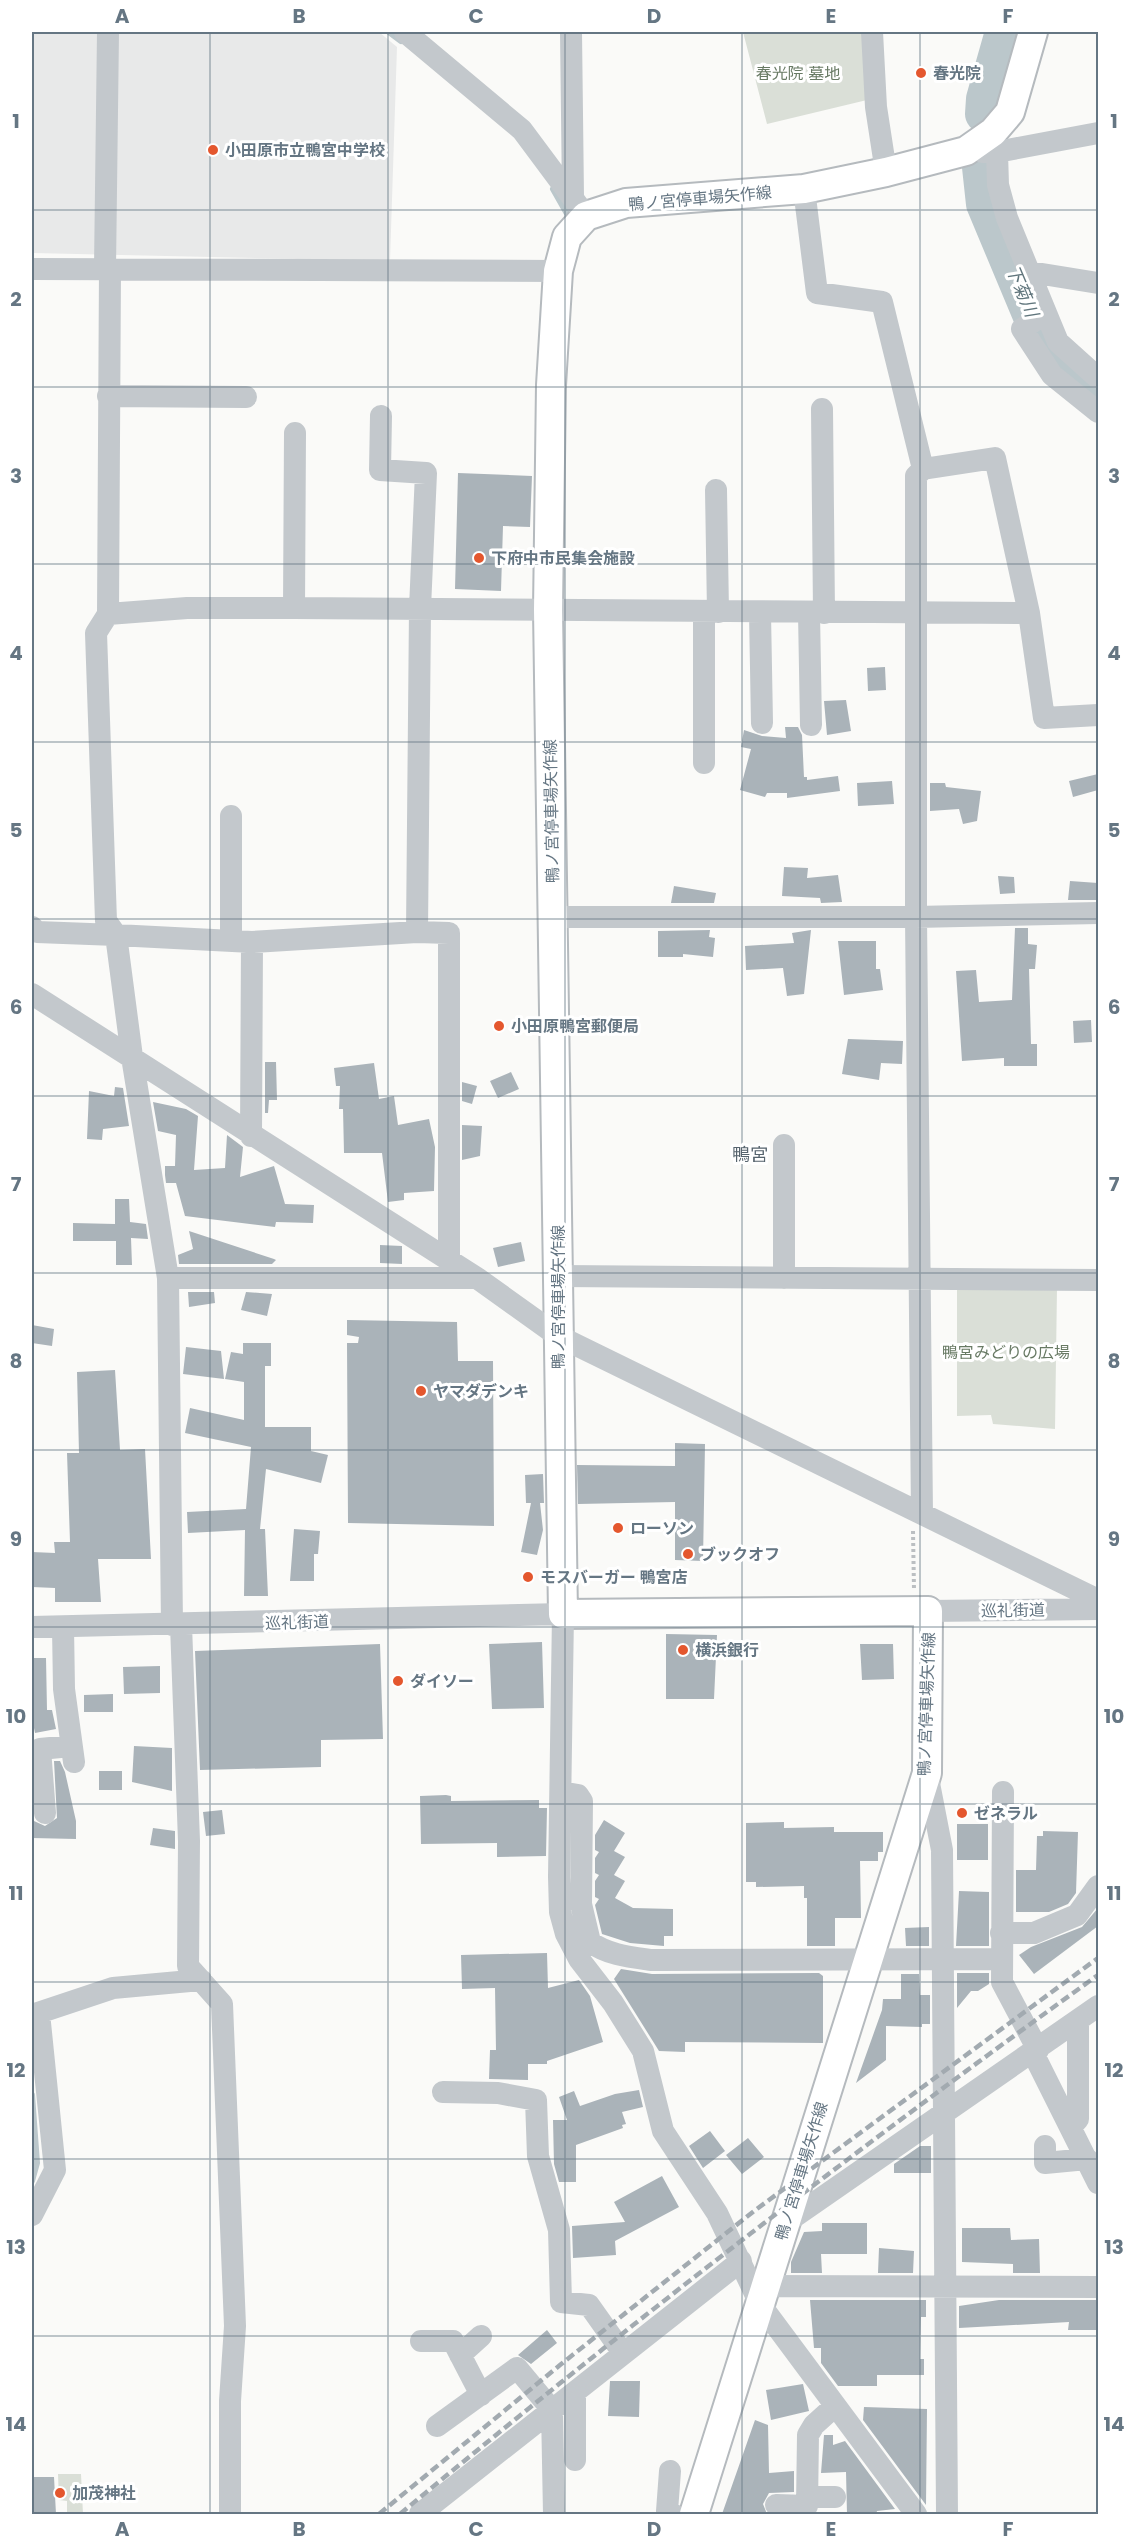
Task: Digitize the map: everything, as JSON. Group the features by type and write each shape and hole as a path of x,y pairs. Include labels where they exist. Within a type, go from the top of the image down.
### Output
{"main road":[{"name":"鴨ノ宮停車場矢作線","path":"694,2514 927,1773 921,1611 563,1614 548,610 551,385 558,271 567,237 580,206 804,189 966,152 993,132 1010,112 1033,32"}],"street":[{"path":"108,32 108,614 96,633 106,921 116,935 132,1057 168,1278 176,1625 189,1841 188,1966 222,2004 235,2326 230,2402 230,2514"},
{"path":"405,32 522,130 580,206"},
{"path":"571,32 580,206"},
{"path":"872,32 876,106 886,172"},
{"path":"966,152 997,152 1098,133"},
{"path":"997,152 998,185 1006,218 1058,342 1098,378"},
{"path":"804,189 817,294 882,302 923,469"},
{"path":"32,269 558,271"},
{"path":"1030,272 1098,283"},
{"path":"1046,312 1022,329 1052,375 1098,412"},
{"path":"108,396 246,397"},
{"path":"811,725 822,409"},
{"path":"381,416 380,470 426,472 420,608 417,932"},
{"path":"294,608 295,434"},
{"path":"917,1512 916,476 923,469 994,458 1029,613 1044,718 1098,715"},
{"path":"704,763 716,490"},
{"path":"108,614 187,608 1029,613"},
{"path":"760,613 762,723"},
{"path":"231,816 242,941 251,1136"},
{"path":"553,917 916,917 1098,913"},
{"path":"32,927 37,932 242,941 417,932 449,933 449,1262"},
{"path":"32,994 251,1136 477,1278 558,1336 1098,1600"},
{"path":"784,1145 784,1278"},
{"path":"559,1276 1098,1280"},
{"path":"168,1278 477,1278"},
{"name":"巡礼街道","path":"921,1611 1098,1609"},
{"path":"563,1614 560,1912 566,1934 579,1959 613,2003 643,2051 663,2131 717,2213 741,2261 835,2406 916,2514"},
{"name":"巡礼街道","path":"32,1627 563,1614"},
{"path":"45,1813 40,1749 73,1754 64,1689 63,1627"},
{"path":"927,1773 942,1850 943,2285 947,2514"},
{"path":"561,1792 578,1795 582,1801 581,1904 590,1942 598,1949 622,1956 651,1960 1002,1959"},
{"path":"1003,1792 1002,1982 1098,2183"},
{"path":"1001,1933 1034,1934 1077,1916 1098,1886"},
{"path":"32,2215 55,2170 35,2014 113,1988 201,1980"},
{"path":"784,2224 1035,2052 1098,2006"},
{"path":"1071,2127 1078,2119 1078,2021"},
{"path":"443,2092 498,2092 536,2100 538,2156 559,2230 561,2301 589,2305 622,2353"},
{"path":"1045,2146 1045,2163 1087,2159"},
{"path":"420,2514 741,2261"},
{"path":"762,2295 943,2285 1098,2287"},
{"path":"460,2355 481,2336"},
{"path":"420,2341 453,2341 481,2395"},
{"path":"437,2426 517,2368 552,2410 554,2514"},
{"path":"575,2392 575,2460"},
{"path":"776,2505 807,2506 808,2435 814,2425 835,2406"},
{"path":"670,2471 667,2511 673,2514"},
{"path":"807,2497 835,2497"}],"path":[{"path":"917,1512 921,1611"}],"shaded area":[{"name":"小田原市立鴨宮中学校","path":"32,32 379,32 397,47 390,261 32,253"}],"green space":[{"name":"春光院 墓地","path":"743,32 862,32 867,100 767,124"},
{"name":"鴨宮みどりの広場","path":"957,1287 1057,1288 1055,1429 993,1424 991,1415 957,1416"},
{"path":"58,2474 81,2474 83,2514 67,2514 67,2501 59,2500"}],"building":[{"name":"下府中市民集会施設","path":"458,473 532,476 530,527 503,526 501,591 455,589"},
{"path":"885,667 886,690 868,691 867,668"},
{"path":"846,700 851,731 827,735 824,701"},
{"path":"785,727 798,727 802,735 804,777 807,777 807,780 838,776 840,791 787,798 787,793 767,793 765,797 740,790 751,749 741,747 744,730 762,736 786,738"},
{"path":"1098,774 1098,790 1073,797 1069,781"},
{"path":"892,781 894,804 858,806 857,783"},
{"path":"930,783 945,783 946,787 981,791 977,821 963,824 959,809 930,811"},
{"path":"784,867 808,868 807,878 838,875 842,902 821,903 820,898 782,896"},
{"path":"998,876 1014,877 1015,893 1000,894"},
{"path":"1070,881 1098,883 1098,900 1068,900"},
{"path":"674,886 716,893 714,903 671,903"},
{"path":"1015,928 1028,928 1028,944 1037,945 1035,969 1029,969 1031,1044 1037,1044 1037,1066 1004,1066 1004,1058 962,1061 956,971 976,970 979,1002 1012,1000"},
{"path":"710,930 709,937 715,938 713,957 683,954 683,957 658,957 658,931"},
{"path":"811,930 804,994 787,996 783,968 746,970 745,946 794,943 792,933"},
{"path":"838,941 876,941 876,969 880,969 883,990 844,995"},
{"path":"1091,1020 1092,1042 1074,1043 1073,1021"},
{"path":"848,1039 903,1041 902,1064 881,1063 879,1080 842,1074"},
{"path":"265,1062 276,1062 277,1100 269,1100 268,1113 265,1113"},
{"path":"374,1063 379,1099 394,1096 398,1125 429,1119 435,1147 434,1191 404,1193 404,1200 388,1202 382,1153 344,1153 343,1109 339,1109 340,1086 336,1086 334,1068"},
{"path":"511,1072 519,1089 498,1098 490,1081"},
{"path":"462,1082 477,1086 472,1104 462,1101"},
{"path":"115,1087 123,1088 129,1126 103,1129 102,1140 87,1139 89,1091 114,1096"},
{"path":"153,1102 186,1109 198,1116 194,1170 225,1168 227,1135 243,1147 240,1177 274,1166 285,1204 314,1205 313,1223 276,1222 275,1227 185,1216 176,1183 166,1183 165,1175 165,1166 175,1166 176,1135 158,1131"},
{"path":"462,1125 482,1126 480,1156 462,1160"},
{"path":"115,1199 129,1199 130,1222 146,1224 148,1239 131,1238 132,1265 116,1265 116,1241 73,1241 73,1223 115,1224"},
{"path":"189,1231 276,1260 272,1264 179,1264 178,1255 193,1249"},
{"path":"521,1242 525,1261 498,1267 493,1248"},
{"path":"380,1245 402,1246 402,1264 380,1263"},
{"path":"188,1292 214,1292 215,1303 189,1307"},
{"path":"246,1292 272,1294 267,1316 241,1310"},
{"path":"347,1320 457,1322 458,1361 493,1361 494,1526 348,1523 347,1343 358,1343 359,1337 347,1335"},
{"path":"32,1325 54,1329 52,1346 32,1343"},
{"path":"243,1343 271,1343 271,1366 265,1366 265,1427 311,1427 311,1451 328,1455 321,1483 266,1469 260,1529 265,1529 268,1596 244,1596 245,1530 188,1533 187,1512 246,1509 251,1447 185,1433 190,1408 244,1420 244,1382 225,1379 231,1352 243,1354"},
{"path":"186,1347 221,1351 224,1379 183,1374"},
{"path":"115,1370 120,1450 145,1449 151,1559 98,1559 101,1602 55,1602 55,1588 32,1587 32,1552 55,1553 54,1542 70,1542 67,1453 79,1453 77,1372"},
{"path":"675,1443 705,1444 703,1561 675,1560 675,1502 578,1504 577,1465 675,1466"},
{"path":"543,1474 544,1503 540,1503 543,1530 537,1555 521,1552 531,1503 526,1503 525,1475"},
{"path":"294,1529 320,1531 318,1554 314,1554 314,1581 290,1581"},
{"path":"666,1634 717,1635 714,1699 666,1699"},
{"path":"542,1642 544,1708 492,1709 489,1644"},
{"path":"380,1644 383,1739 321,1740 321,1767 200,1770 195,1651"},
{"path":"860,1644 893,1644 894,1679 862,1680"},
{"path":"32,1658 46,1658 47,1710 52,1710 56,1729 35,1733 32,1718"},
{"path":"160,1666 160,1693 124,1694 123,1667"},
{"path":"113,1694 113,1712 84,1712 84,1695"},
{"path":"134,1746 172,1748 172,1791 132,1782"},
{"path":"54,1761 60,1761 65,1772 76,1821 76,1839 32,1838 32,1814 34,1821 45,1826 57,1818"},
{"path":"99,1771 122,1771 122,1790 99,1790"},
{"path":"420,1796 451,1796 451,1801 539,1800 539,1808 547,1808 546,1856 497,1857 497,1843 421,1844"},
{"path":"222,1810 225,1834 206,1836 203,1812"},
{"path":"604,1820 625,1833 614,1851 625,1857 614,1875 625,1881 615,1898 633,1908 673,1909 673,1936 664,1936 664,1946 630,1943 602,1934 595,1905 599,1899 595,1897 595,1881 599,1875 595,1873 595,1858 599,1852 595,1850 595,1835"},
{"path":"784,1822 784,1828 834,1827 834,1832 883,1832 883,1852 878,1852 878,1861 860,1861 861,1918 835,1918 835,1946 807,1946 807,1898 804,1898 804,1886 756,1887 756,1882 746,1882 746,1823"},
{"path":"957,1824 988,1824 988,1860 957,1860"},
{"path":"153,1828 175,1831 175,1849 150,1845"},
{"path":"1043,1831 1078,1832 1076,1893 1068,1904 1049,1912 1016,1912 1016,1870 1036,1870 1037,1836 1043,1836"},
{"path":"959,1891 989,1892 989,1946 956,1946"},
{"path":"1098,1908 1098,1926 1034,1974 1019,1955 1031,1947 1082,1927"},
{"path":"929,1927 929,1946 906,1946 905,1928"},
{"path":"547,1953 548,1988 579,1980 590,1996 603,2042 547,2061 547,2064 528,2064 528,2080 489,2079 490,2050 496,2050 495,1988 462,1989 461,1955"},
{"path":"621,1969 652,1974 819,1973 823,1976 823,2043 685,2042 685,2052 659,2051 614,1979"},
{"path":"957,1973 989,1973 989,1984 978,1991 971,1991 957,2008"},
{"path":"901,1974 919,1974 920,1995 930,1995 930,2024 922,2024 922,2027 886,2026 886,2060 856,2083 882,2010 883,1999 901,1999"},
{"path":"639,2090 643,2107 622,2112 626,2124 622,2125 623,2128 576,2145 576,2182 559,2182 554,2164 553,2120 567,2120 559,2097 574,2091 580,2106 615,2094"},
{"path":"710,2131 725,2151 703,2168 689,2146"},
{"path":"748,2138 764,2157 742,2174 726,2155"},
{"path":"920,2146 931,2146 931,2173 894,2173 894,2164"},
{"path":"662,2176 679,2207 615,2241 616,2255 573,2258 572,2226 625,2222 614,2202"},
{"path":"822,2223 867,2223 867,2254 821,2254 822,2273 791,2273 791,2262 804,2232 822,2231"},
{"path":"962,2228 1010,2228 1011,2240 1039,2239 1040,2273 1013,2273 1013,2264 962,2262"},
{"path":"879,2248 914,2251 913,2273 878,2273"},
{"path":"810,2300 926,2300 926,2317 921,2317 920,2359 924,2359 924,2375 877,2375 877,2386 838,2386 821,2363 821,2348 814,2348"},
{"path":"999,2300 1098,2300 1098,2330 1068,2330 1069,2322 959,2328 959,2306"},
{"path":"547,2330 557,2343 531,2364 518,2355"},
{"path":"610,2381 640,2381 639,2417 608,2416"},
{"path":"803,2384 809,2411 771,2420 766,2390"},
{"path":"864,2407 927,2409 926,2505 863,2420"},
{"path":"755,2420 768,2425 769,2473 794,2471 794,2492 769,2493 763,2504 767,2514 722,2514"},
{"path":"824,2435 833,2435 833,2445 845,2441 895,2509 877,2511 876,2514 847,2514 846,2472 821,2473"},
{"path":"34,2477 54,2477 56,2514 34,2514"}],"waterway":[{"path":"389,32 401,41"},
{"name":"下菊川","path":"984,114 985,99 1004,32"},
{"name":"下菊川","path":"981,167 985,204 1042,340 1068,372 1098,394"},
{"path":"553,189 570,219"},
{"path":"32,2095 37,2163 32,2181"}],"railway":[{"path":"379,2514 560,2365 754,2211 1098,1958"},
{"path":"400,2514 744,2238 920,2105 1098,1975"}],"place":[{"name":"春光院","path":"921,73"},
{"name":"小田原市立鴨宮中学校","path":"213,150"},
{"name":"下府中市民集会施設","path":"479,558"},
{"name":"小田原鴨宮郵便局","path":"499,1026"},
{"name":"ヤマダデンキ","path":"421,1391"},
{"name":"ローソン","path":"618,1528"},
{"name":"ブックオフ","path":"688,1554"},
{"name":"モスバーガー 鴨宮店","path":"528,1577"},
{"name":"横浜銀行","path":"683,1650"},
{"name":"ダイソー","path":"398,1681"},
{"name":"ゼネラル","path":"962,1813"},
{"name":"加茂神社","path":"60,2493"}],"district":[{"name":"鴨宮","path":"750,1155"}]}
